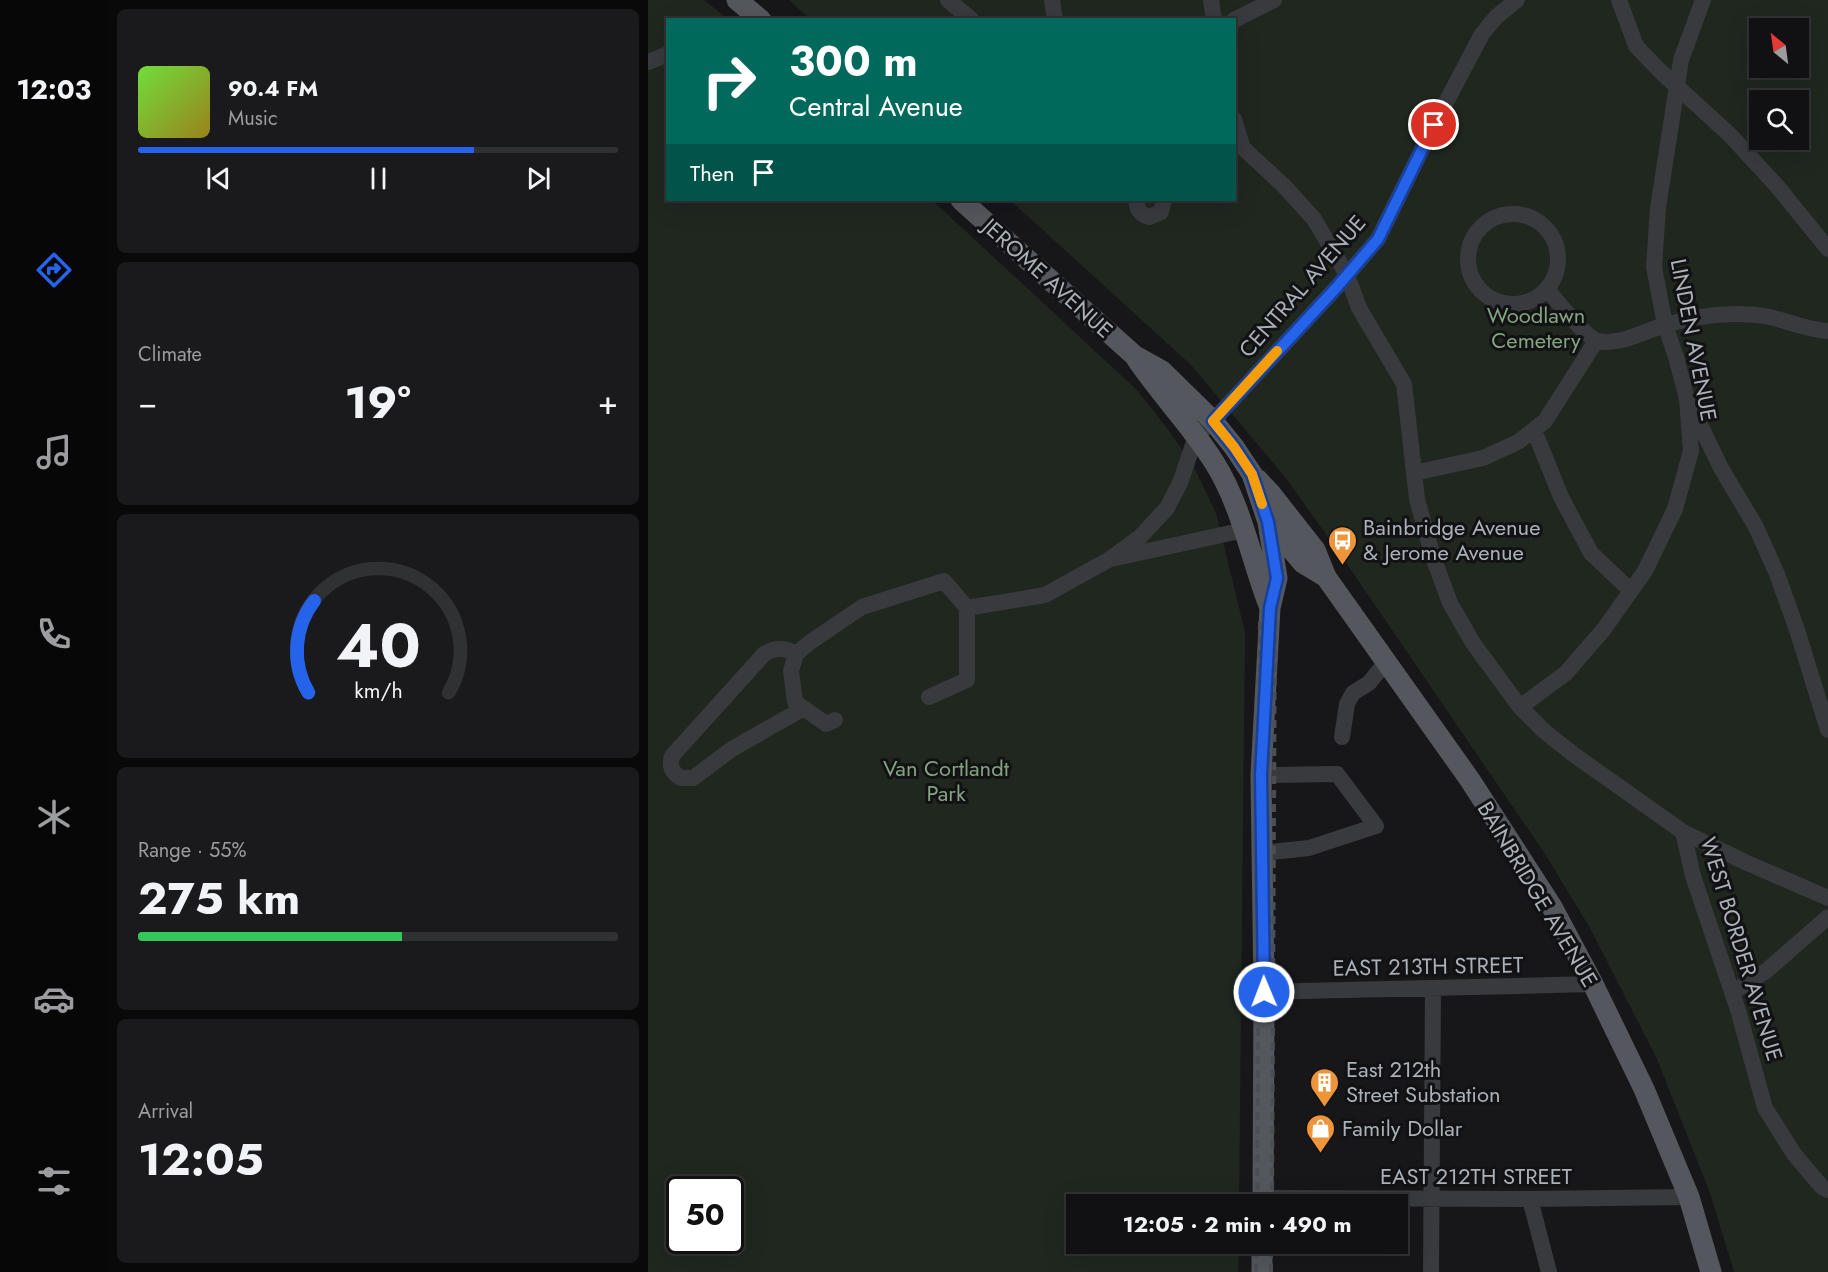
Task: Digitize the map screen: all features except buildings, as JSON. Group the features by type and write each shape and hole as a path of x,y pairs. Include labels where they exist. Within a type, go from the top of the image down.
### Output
{"main road":[{"path":"737,0 754,18"},
{"name":"JEROME AVENUE","path":"962,201 1135,356 1162,371 1213,421 1252,474 1268,522 1277,578 1270,608 1261,775 1264,992 1263,1194"},
{"name":"JEROME AVENUE","path":"1135,356 1151,381 1196,436 1228,488 1270,608"},
{"name":"BAINBRIDGE AVENUE","path":"1252,474 1271,494 1315,550 1326,577 1470,780 1546,898 1593,984 1644,1089 1689,1197 1712,1272"},
{"path":"1244,530 1268,522"},
{"name":"BAINBRIDGE AVENUE","path":"1268,522 1303,563 1326,577"},
{"path":"1262,1254 1262,1272"}],"street":[{"path":"948,0 970,18"},
{"path":"1052,0 1054,18"},
{"path":"1211,0 1214,18"},
{"path":"1236,19 1274,0"},
{"name":"CENTRAL AVENUE","path":"1196,436 1213,421 1378,239 1482,34 1496,17 1517,0"},
{"path":"1619,0 1636,46 1730,135 1777,186 1828,249"},
{"name":"LINDEN AVENUE","path":"1520,707 1566,673 1604,628 1645,571 1675,508 1691,451 1687,399 1665,325 1654,267 1658,208 1677,87 1682,60 1702,0"},
{"path":"648,62 666,55"},
{"path":"1236,130 1239,147"},
{"name":"WEST BORDER AVENUE","path":"1239,147 1284,186 1314,219 1347,275 1359,308 1404,384 1417,500 1433,557 1450,603 1473,643 1520,707 1572,754 1683,832 1693,876 1733,992 1765,1108 1794,1154 1828,1191"},
{"path":"1137,201 1140,213 1149,217 1161,212 1164,201"},
{"path":"1511,214 1527,216 1541,224 1551,236 1557,250 1557,266 1547,289 1534,299 1519,304 1504,303 1489,298 1472,279 1468,264 1469,248 1476,234 1487,223 1511,214"},
{"path":"1547,289 1572,319 1596,341 1613,342 1665,325 1712,314 1765,316 1828,331"},
{"path":"1414,473 1484,458 1518,442 1545,421 1596,341"},
{"path":"1687,399 1721,468 1756,527 1777,574 1828,730"},
{"path":"1534,430 1561,497 1591,553 1631,591"},
{"path":"967,608 1046,596 1110,559 1140,537 1167,508 1180,483 1196,436"},
{"path":"1110,559 1244,530"},
{"path":"835,720 826,724 795,702 791,671 796,654 862,607 944,580 967,608 967,680 929,697"},
{"path":"796,654 790,650 775,648 764,654 672,756 670,762 672,770 681,778 693,778 739,745 804,708"},
{"path":"1342,737 1347,704 1353,693 1369,683 1386,662"},
{"path":"1261,775 1337,774 1376,826 1309,848 1262,852"},
{"path":"1683,832 1828,898"},
{"path":"1733,992 1766,971 1828,917"},
{"name":"EAST 213TH STREET","path":"1264,992 1593,984"},
{"path":"1431,1272 1433,989"},
{"name":"EAST 212TH STREET","path":"1408,1199 1689,1197"},
{"path":"1530,1199 1549,1272"}],"green space":[{"name":"Van Cortlandt Park","path":"648,0 704,0 727,18 666,18 666,201 933,201 1137,390 1195,469 1216,513 1245,632 1239,1194 1066,1194 1066,1254 1239,1254 1238,1272 648,1272"},
{"name":"Woodlawn Cemetery","path":"789,0 1828,0 1828,1272 1734,1272 1710,1193 1657,1059 1590,928 1545,854 1285,477 1191,365 1011,201 1236,201 1236,18 809,18"}],"railway":[{"path":"1272,1194 1275,614"},
{"path":"1257,1194 1260,616"},
{"path":"1256,1254 1256,1272"},
{"path":"1271,1254 1271,1272"}],"slow traffic":[{"path":"1262,504 1252,474 1213,421 1277,351"}],"place":[{"name":"Bainbridge Avenue & Jerome Avenue","path":"1342,566"},
{"name":"East 212th Street Substation","path":"1325,1108"},
{"name":"Family Dollar","path":"1321,1154"}],"route":[{"path":"1264,992 1261,775 1270,608 1277,578 1268,522 1252,474 1213,421 1378,239 1434,125"}]}
